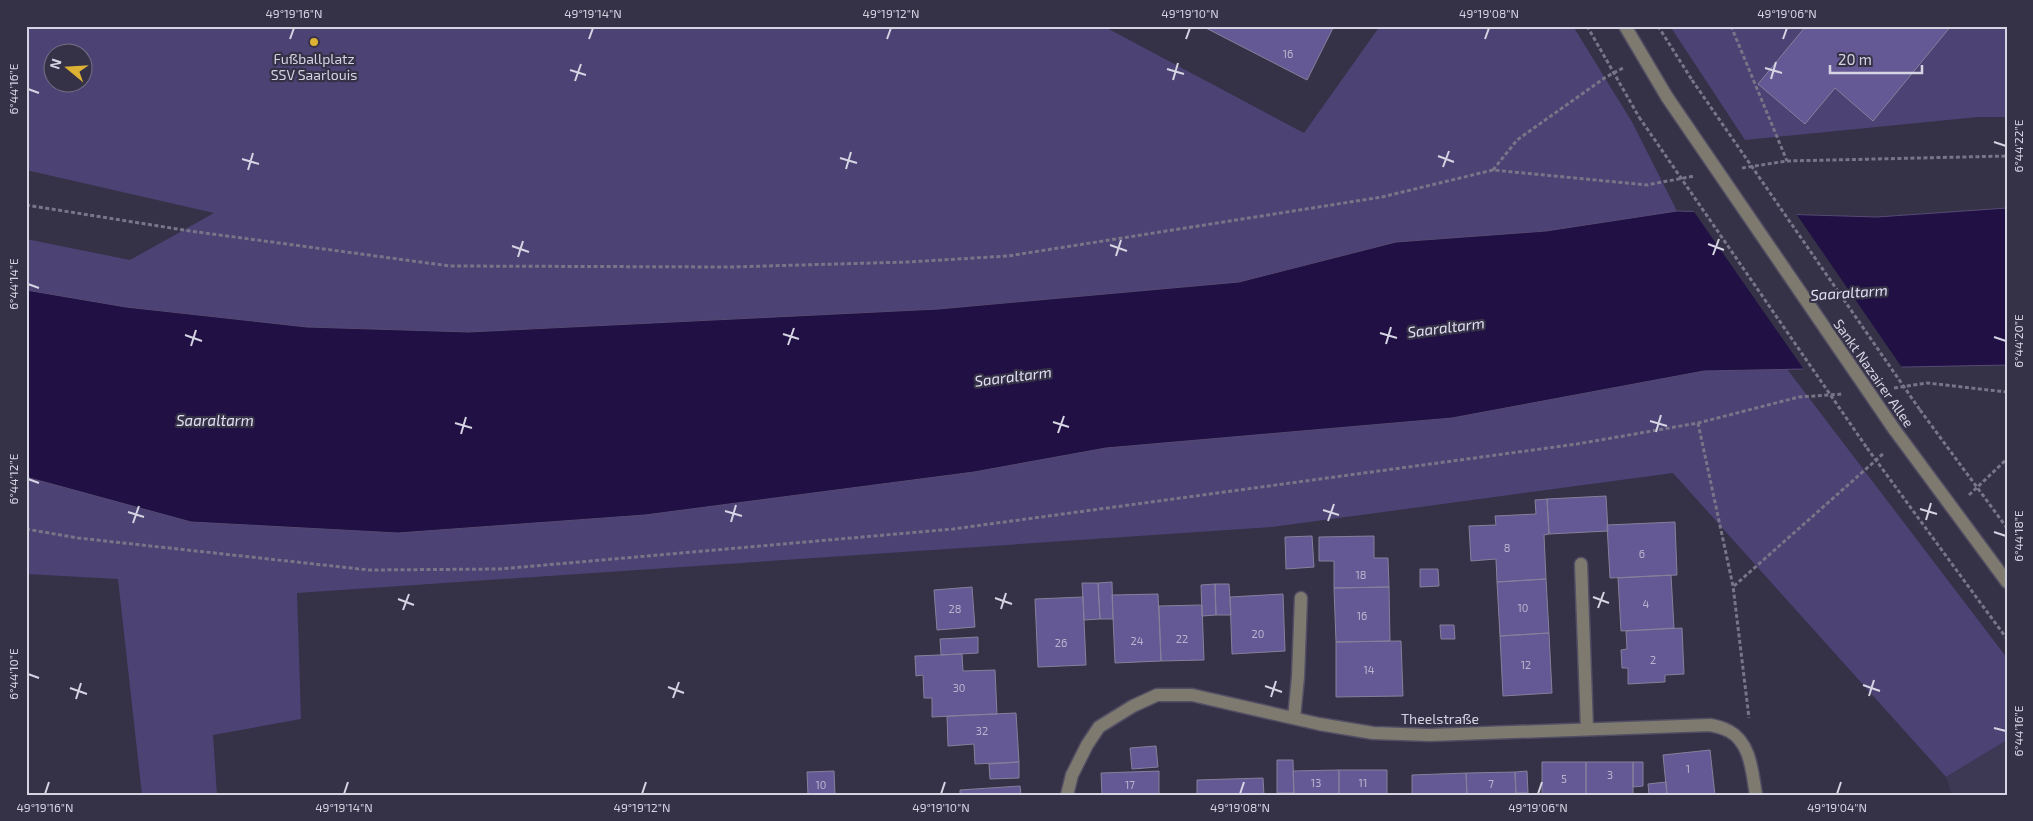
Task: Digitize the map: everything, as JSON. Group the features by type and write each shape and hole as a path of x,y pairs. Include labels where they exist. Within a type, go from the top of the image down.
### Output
{"street":[{"name":"Sankt Nazairer Allee","path":"1625,26 1668,97 1894,429 2007,582"},
{"path":"1581,564 1587,729"},
{"path":"1294,718 1298,677 1301,598"},
{"name":"Theelstraße","path":"1067,795 1072,775 1087,745 1099,728 1133,706 1157,695 1192,695 1294,718 1373,733 1430,735 1710,724 1729,731 1744,744"},
{"path":"1744,744 1749,756 1756,795"}],"path":[{"path":"1587,26 1639,117 1867,448 2007,639"},
{"path":"1658,26 1692,80 1920,410 2007,528"},
{"path":"1731,26 1787,161"},
{"path":"1493,170 1517,140 1614,73 1643,57"},
{"path":"1740,169 1787,161 2007,156"},
{"path":"26,204 190,232 450,266 730,267 908,262 1008,256 1382,197 1493,170 1647,185 1703,175"},
{"path":"1890,388 1926,384 2007,392"},
{"path":"26,529 78,538 369,570 500,569 953,529 1577,444 1698,423 1799,397 1844,394"},
{"path":"1698,423 1733,586 1749,714 1744,744"},
{"path":"1733,586 1875,459 1902,440"},
{"path":"1954,511 2007,459"}],"shaded area":[{"path":"26,26 1103,26 1304,133 1380,26 1573,26 1632,122 1677,211 1546,231 1396,242 1239,282 938,309 469,332 307,327 126,307 26,290 26,239 130,260 214,213 26,170"},
{"path":"1670,26 2007,26 2007,117 1978,117 1745,140"},
{"path":"1787,369 2007,658 2007,740 1946,777 1673,473 1272,527 297,593 301,719 213,735 217,795 142,795 118,579 26,574 26,477 191,522 398,533 645,515 974,472 1106,448 1452,418 1704,371"},
{"path":"2007,740 2007,795 1952,795 1946,777"}],"water":[{"name":"Saaraltarm","path":"2007,208 2007,365 1704,371 1452,418 1106,448 974,472 645,515 398,533 191,522 26,477 26,290 126,307 307,327 469,332 938,309 1239,282 1396,242 1546,231 1677,211 1877,217"}],"pier":[{"path":"1692,209 1795,212 1903,369 1805,371"}],"building":[{"path":"1202,26 1334,26 1307,80"},
{"path":"1806,26 1951,26 1873,121 1835,88 1805,124 1758,84"},
{"path":"1606,496 1608,531 1549,534 1547,499"},
{"path":"1547,499 1549,534 1544,535 1546,579 1497,582 1496,559 1471,561 1469,526 1496,525 1495,516 1536,514 1535,500"},
{"path":"1675,522 1677,575 1610,578 1607,525"},
{"path":"1312,536 1314,567 1286,569 1285,537"},
{"path":"1374,536 1374,558 1388,558 1389,587 1334,588 1334,561 1319,561 1319,537"},
{"path":"1420,569 1438,569 1439,586 1420,587"},
{"path":"1671,575 1674,628 1621,631 1618,578"},
{"path":"1546,579 1549,633 1500,636 1497,582"},
{"path":"1112,582 1113,619 1100,619 1098,583"},
{"path":"1082,583 1098,583 1100,619 1084,620"},
{"path":"1215,584 1229,584 1231,615 1216,615"},
{"path":"1215,584 1216,615 1202,616 1201,585"},
{"path":"972,587 975,627 937,630 934,590"},
{"path":"1389,587 1390,641 1336,642 1334,588"},
{"path":"1158,594 1161,661 1115,663 1112,595"},
{"path":"1283,594 1285,651 1232,654 1230,597"},
{"path":"1083,597 1086,665 1038,667 1035,599"},
{"path":"1202,605 1204,660 1161,661 1159,606"},
{"path":"1440,625 1454,625 1455,639 1441,639"},
{"path":"1682,628 1684,674 1665,675 1665,682 1628,684 1628,668 1622,668 1621,650 1627,649 1626,631"},
{"path":"1549,633 1552,693 1503,696 1500,636"},
{"path":"978,637 978,653 941,655 940,639"},
{"path":"1401,641 1403,696 1336,697 1336,642"},
{"path":"962,654 963,671 995,670 997,714 932,717 932,698 924,698 923,675 916,676 915,656"},
{"path":"1016,713 1019,762 975,764 974,744 948,746 947,716"},
{"path":"1156,746 1158,767 1132,769 1130,748"},
{"path":"1710,750 1715,795 1667,795 1663,755"},
{"path":"1277,760 1293,760 1294,793 1277,793"},
{"path":"1019,762 1019,778 990,779 989,764"},
{"path":"1542,762 1586,762 1586,795 1542,795"},
{"path":"1586,762 1633,762 1633,795 1586,795"},
{"path":"1633,762 1643,762 1643,786 1633,787"},
{"path":"1339,770 1387,770 1387,795 1339,795"},
{"path":"1339,770 1339,795 1294,795 1293,771"},
{"path":"834,771 835,795 808,795 807,772"},
{"path":"1159,771 1159,795 1102,795 1101,773"},
{"path":"1527,771 1528,793 1516,793 1515,772"},
{"path":"1515,772 1516,795 1467,795 1466,773"},
{"path":"1466,773 1467,795 1412,795 1412,775"},
{"path":"1263,778 1264,795 1197,795 1197,780"},
{"path":"1666,782 1667,795 1649,795 1648,784"},
{"path":"1020,786 1021,795 960,795 960,790"}],"place":[{"name":"Fußballplatz SSV Saarlouis","path":"314,42"}]}
